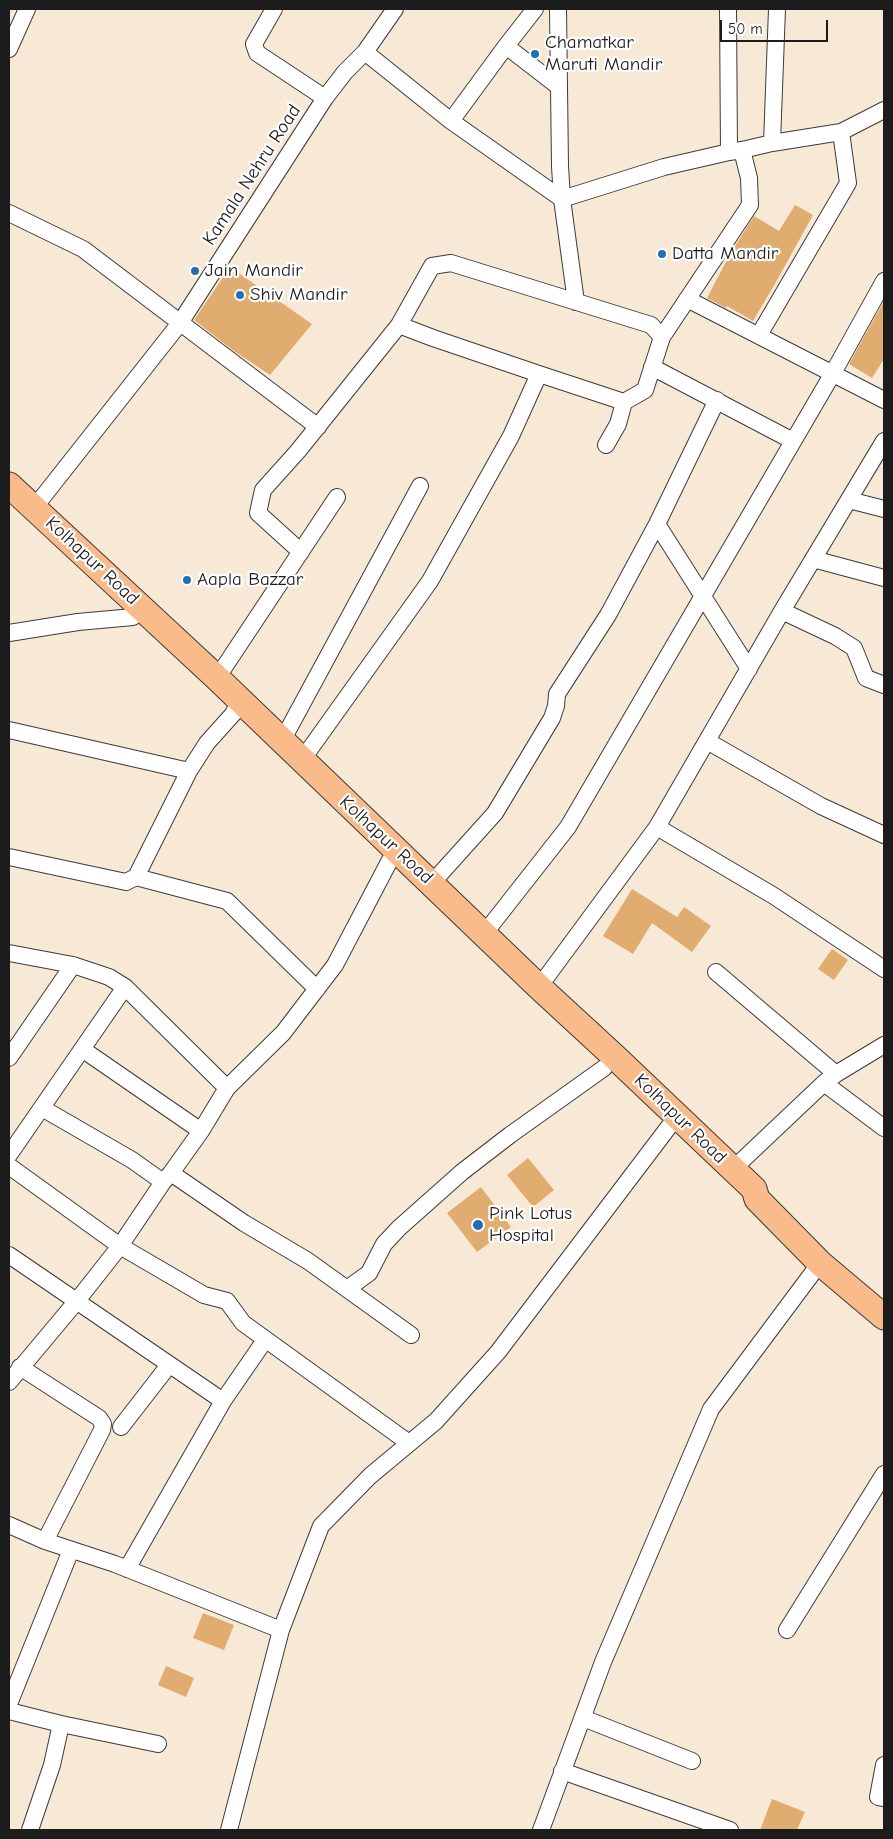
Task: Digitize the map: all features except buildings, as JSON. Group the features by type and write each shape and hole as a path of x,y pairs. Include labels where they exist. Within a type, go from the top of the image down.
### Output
{"main road":[{"name":"Kolhapur Road","path":"9,485 217,678 236,707 307,781 604,1068 754,1189 757,1199 820,1263 884,1316"},
{"name":"Kolhapur Road","path":"9,502 112,594 133,617 183,663 236,707 282,741 539,987 744,1196 757,1199"}],"street":[{"path":"9,49 27,9"},
{"path":"274,9 254,44 257,53 325,98"},
{"name":"Kamala Nehru Road","path":"34,508 180,323 325,98 345,72 365,52 395,9"},
{"path":"451,120 535,9"},
{"path":"558,9 562,200 576,302"},
{"path":"606,445 618,424 624,402 645,390 662,337 750,205 749,178 736,151 728,9"},
{"path":"772,143 777,9"},
{"path":"506,46 559,87"},
{"path":"365,52 451,120 562,200"},
{"path":"562,200 664,167 772,143 841,132 884,110"},
{"path":"759,336 848,183 841,132"},
{"path":"9,213 83,250 318,427"},
{"path":"301,552 258,513 263,490 318,427 399,324 432,266 451,263 651,325 662,337"},
{"path":"484,934 568,828 833,374 884,281"},
{"path":"687,299 884,400"},
{"path":"399,324 434,338 624,402"},
{"path":"652,367 793,441"},
{"path":"302,760 430,580 511,436 539,374"},
{"path":"432,883 495,813 552,718 557,694 608,615 657,524 717,400"},
{"path":"539,987 657,827 782,611 884,441"},
{"path":"282,741 420,486"},
{"path":"217,678 337,497"},
{"path":"849,500 884,509"},
{"path":"657,524 749,669"},
{"path":"814,559 884,578"},
{"path":"782,611 854,648 866,678 884,685"},
{"path":"9,633 78,622 133,617"},
{"path":"9,857 126,882 136,877 189,771 207,743 236,707"},
{"path":"9,730 189,771"},
{"path":"707,740 822,806 884,835"},
{"path":"657,827 774,896 884,969"},
{"path":"9,1382 120,1246 201,1131 227,1088 283,1033 335,965 390,860"},
{"path":"136,877 227,901 317,988"},
{"path":"9,953 73,965 109,977 125,987 227,1088"},
{"path":"9,1058 73,965"},
{"path":"716,972 884,1128"},
{"path":"9,1155 125,987"},
{"path":"732,1170 830,1079 884,1045"},
{"path":"82,1049 201,1131"},
{"path":"347,1289 370,1273 384,1244 399,1228 462,1172 510,1134 604,1068"},
{"path":"42,1108 132,1160 167,1177 308,1261 411,1335"},
{"path":"229,1830 281,1630 321,1526 370,1476 436,1421 498,1352 672,1122"},
{"path":"9,1166 120,1246 204,1294 227,1302 243,1323 409,1443"},
{"path":"9,1255 223,1401"},
{"path":"541,1830 603,1662 711,1408 820,1263"},
{"path":"127,1569 223,1401 265,1340"},
{"path":"121,1427 169,1365"},
{"path":"20,1367 99,1418 103,1424 102,1430 45,1542"},
{"path":"787,1630 884,1474"},
{"path":"9,1525 45,1542 127,1569 281,1630"},
{"path":"9,1704 71,1550"},
{"path":"9,1711 158,1744"},
{"path":"582,1718 692,1761"},
{"path":"30,1830 52,1764 62,1724"},
{"path":"884,1765 878,1797 884,1798"},
{"path":"562,1771 730,1830"}],"place":[{"name":"Chamatkar Maruti Mandir","path":"535,54"},
{"name":"Datta Mandir","path":"662,254"},
{"name":"Jain Mandir","path":"195,271"},
{"name":"Shiv Mandir","path":"240,295"},
{"name":"Aapla Bazzar","path":"187,580"},
{"name":"Pink Lotus Hospital","path":"478,1225"}]}
